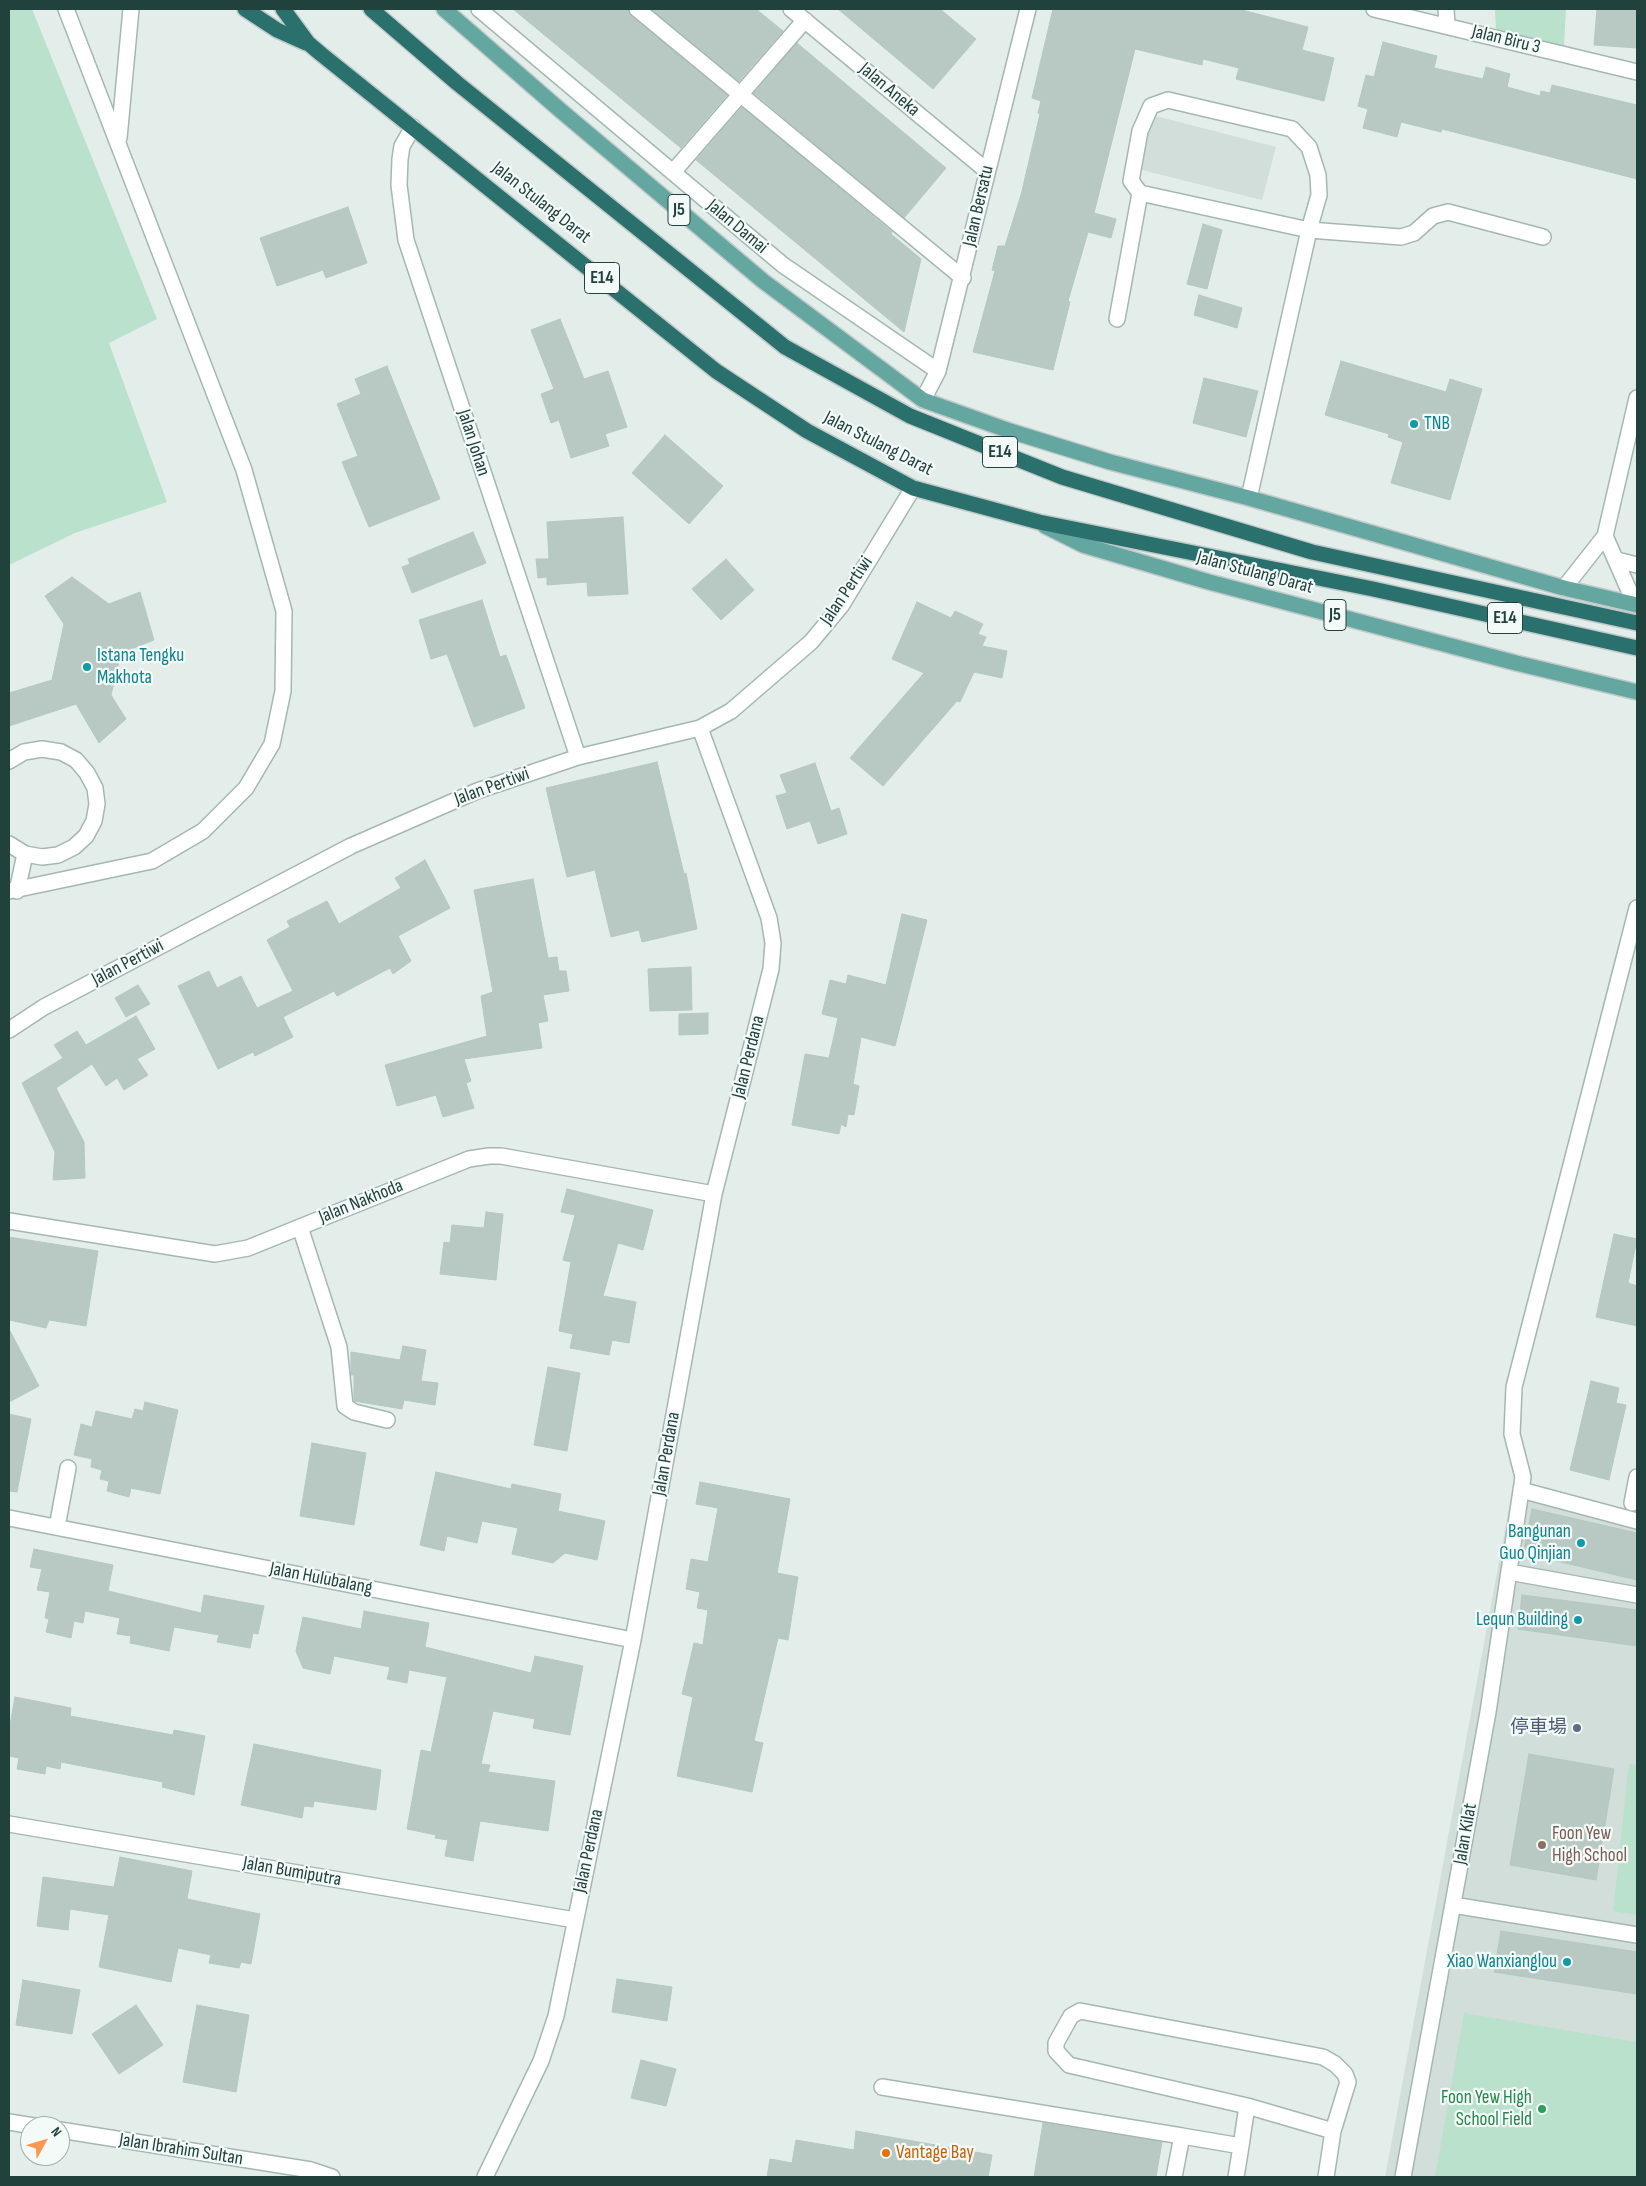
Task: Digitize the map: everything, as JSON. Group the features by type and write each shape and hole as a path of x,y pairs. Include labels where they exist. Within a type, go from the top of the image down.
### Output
{"highway":[{"path":"245,9 277,30 308,43"},
{"name":"Jalan Stulang Darat","path":"282,9 308,43 716,371 807,431 913,488 1039,522"},
{"name":"E14","path":"371,9 457,82 785,347 910,416 1062,477 1312,552 1637,623"},
{"name":"E14","path":"1039,522 1373,589 1637,648"}],"main road":[{"name":"J5","path":"444,9 560,110 763,281 923,400 1002,429 1110,462 1249,498 1564,588 1636,604"},
{"name":"Jalan Stulang Darat","path":"1039,522 1083,545 1210,582 1516,663 1637,692"}],"street":[{"path":"13,891 152,861 203,832 246,788 272,744 283,691 284,611 244,470 119,142 66,9"},
{"path":"119,142 132,9"},
{"name":"Jalan Damai","path":"479,9 783,265 938,371"},
{"path":"637,9 963,278"},
{"name":"Jalan Aneka","path":"791,9 987,171"},
{"name":"Jalan Bersatu","path":"923,400 938,371 963,278 987,171 1028,9"},
{"name":"Jalan Biru 3","path":"1374,9 1637,72"},
{"path":"1446,9 1447,25"},
{"path":"673,172 805,20"},
{"path":"1249,498 1309,230 1319,195 1318,175 1309,147 1292,129 1168,100 1151,106 1140,131 1131,182 1140,193 1309,230 1401,237 1414,233 1433,216 1448,212 1543,237"},
{"name":"Jalan Johan","path":"413,127 402,146 400,168 400,209 406,240 578,757"},
{"path":"1117,319 1140,193"},
{"path":"1564,588 1605,536 1637,398"},
{"name":"Jalan Pertiwi","path":"9,1030 44,1007 351,846 477,791 578,757 700,728 731,711 811,642 841,606 913,488"},
{"path":"1605,536 1636,604"},
{"path":"1617,560 1637,565"},
{"name":"Jalan Perdana","path":"485,2177 541,2061 556,2016 633,1640 714,1194 771,969 773,943 769,918 700,728"},
{"path":"9,761 24,752 42,749 61,752 76,760 87,773 95,788 97,804 94,821 86,836 74,848 58,855 42,857 25,854 9,844"},
{"path":"13,891 25,854"},
{"name":"Jalan Kilat","path":"1403,2177 1488,1712 1523,1477 1512,1434 1514,1387 1637,908"},
{"name":"Jalan Nakhoda","path":"9,1221 215,1254 248,1248 469,1159 488,1156 502,1156 714,1194"},
{"path":"300,1226 339,1347 345,1406 354,1412 387,1420"},
{"path":"57,1527 68,1468"},
{"path":"1632,1503 1637,1477"},
{"path":"1521,1490 1637,1521"},
{"name":"Jalan Hulubalang","path":"9,1518 633,1640"},
{"path":"1509,1572 1637,1595"},
{"name":"Jalan Bumiputra","path":"9,1824 575,1920"},
{"path":"1452,1905 1637,1936"},
{"path":"1326,2177 1333,2131 1348,2082 1345,2074 1323,2056 1080,2011 1071,2016 1056,2043 1056,2051 1070,2065 1247,2106 1333,2131"},
{"path":"882,2087 1241,2146"},
{"path":"1236,2177 1247,2106"},
{"name":"Jalan Ibrahim Sultan","path":"70,2132 311,2170 332,2177"},
{"path":"1174,2177 1182,2136"}],"shaded area":[{"path":"1152,115 1276,147 1262,200 1138,169"},
{"name":"Foon Yew High School","path":"1514,1481 1637,1514 1637,2177 1385,2177"}],"green space":[{"path":"9,9 32,9 157,319 109,343 167,502 75,533 9,565"},
{"path":"1495,9 1566,9 1564,46 1496,31"},
{"path":"1629,1764 1637,1765 1637,1915 1613,1911"},
{"name":"Foon Yew High School Field","path":"1464,2013 1637,2042 1637,2177 1435,2177"}],"building":[{"path":"513,9 628,9 631,16 727,95 681,148"},
{"path":"651,9 756,9 783,31 739,81"},
{"path":"838,9 940,9 976,39 933,89"},
{"path":"1053,9 1238,9 1308,27 1302,50 1334,58 1324,101 1236,79 1239,68 1203,59 1202,65 1135,49 1094,213 1116,219 1111,238 1088,232 1068,301 1070,302 1053,370 973,352 995,271 992,270 998,246 1005,246 1021,195 1040,114 1038,113 1041,101 1032,98"},
{"path":"1597,9 1637,9 1637,48 1594,45"},
{"path":"1383,42 1437,56 1434,68 1483,79 1486,67 1510,74 1507,87 1540,96 1541,91 1550,93 1552,85 1637,105 1637,179 1442,129 1441,132 1401,122 1397,137 1363,128 1368,109 1358,106 1366,75 1374,77"},
{"path":"797,43 946,168 904,218 754,93"},
{"path":"742,107 892,232 891,234 921,259 904,332 696,160"},
{"path":"348,207 367,263 326,278 323,270 277,286 260,238"},
{"path":"1203,224 1222,230 1207,289 1187,284"},
{"path":"1199,295 1242,308 1237,328 1194,315"},
{"path":"560,319 584,379 608,371 627,427 605,434 609,446 571,458 559,420 551,423 541,394 554,389 531,330"},
{"name":"TNB","path":"1341,361 1446,392 1450,379 1482,389 1450,500 1391,483 1403,442 1388,437 1389,434 1325,415"},
{"path":"387,366 440,499 369,527 342,462 358,456 337,404 361,394 355,379"},
{"path":"1204,378 1258,391 1246,437 1193,423"},
{"path":"665,435 723,486 689,524 632,473"},
{"path":"623,517 628,594 588,596 587,582 547,585 547,577 538,578 536,559 549,559 547,522"},
{"path":"473,532 486,563 412,593 402,567 410,564 408,559"},
{"path":"726,559 754,590 721,620 692,589"},
{"name":"Istana Tengku Makhota","path":"72,577 109,604 140,592 154,640 121,653 111,695 126,719 99,743 76,704 9,726 9,693 52,680 64,624 45,596"},
{"path":"482,600 500,657 506,655 525,708 474,727 447,654 431,659 419,620"},
{"path":"917,602 951,618 955,611 983,624 978,634 986,637 982,646 1007,651 1002,678 974,672 960,702 957,701 883,786 850,758 924,673 892,659"},
{"path":"657,762 684,874 686,873 697,929 642,942 639,930 611,937 595,870 567,877 546,788"},
{"path":"815,763 831,811 839,808 847,834 818,844 810,821 787,829 776,796 787,793 780,775"},
{"path":"425,860 450,908 398,936 411,961 393,974 390,968 337,996 334,991 283,1017 293,1037 255,1056 253,1052 218,1069 178,986 209,971 217,988 241,976 257,1008 293,991 267,940 290,927 287,921 327,901 339,924 401,888 395,878"},
{"path":"533,879 548,958 557,957 559,971 566,971 569,991 543,995 548,1021 538,1023 542,1048 464,1059 471,1081 466,1083 474,1108 443,1117 436,1095 397,1106 385,1065 487,1036 481,996 493,992 474,890"},
{"path":"902,914 927,920 895,1046 861,1037 853,1084 859,1086 854,1115 848,1114 846,1127 841,1124 839,1134 792,1125 805,1054 829,1058 838,1018 822,1014 830,980 846,984 848,975 886,985"},
{"path":"691,967 692,1010 650,1011 648,969"},
{"path":"138,985 150,1004 126,1017 115,998"},
{"path":"708,1013 708,1034 679,1035 679,1014"},
{"path":"136,1016 155,1049 137,1059 148,1075 124,1090 117,1078 106,1086 92,1064 56,1088 84,1142 85,1178 53,1180 55,1152 22,1083 63,1058 54,1045 77,1031 86,1045"},
{"path":"567,1189 653,1210 643,1250 618,1243 603,1296 636,1302 629,1343 612,1340 609,1355 570,1348 573,1334 559,1331 571,1262 563,1260 575,1215 561,1212"},
{"path":"486,1212 503,1214 496,1280 440,1274 444,1242 450,1243 452,1225 484,1228"},
{"path":"1614,1234 1637,1239 1628,1283 1637,1286 1637,1326 1596,1317"},
{"path":"9,1237 98,1251 86,1326 49,1320 46,1328 9,1320"},
{"path":"9,1329 39,1386 9,1402"},
{"path":"403,1346 426,1350 421,1381 438,1383 435,1405 404,1400 402,1409 354,1401 354,1375 351,1375 351,1352 400,1360"},
{"path":"548,1367 580,1373 567,1451 534,1445"},
{"path":"1591,1381 1619,1388 1616,1403 1626,1405 1609,1480 1570,1470"},
{"path":"145,1402 178,1410 160,1494 131,1488 129,1497 107,1491 109,1481 100,1479 102,1470 91,1467 92,1459 74,1455 81,1424 92,1427 96,1411 132,1419 135,1409 143,1411"},
{"path":"9,1414 31,1419 17,1492 9,1491"},
{"path":"312,1443 366,1453 354,1525 300,1516"},
{"path":"436,1472 511,1489 512,1484 561,1494 558,1511 605,1521 597,1560 565,1553 553,1563 512,1554 518,1528 482,1521 477,1543 447,1536 444,1551 420,1545"},
{"path":"700,1482 790,1499 777,1573 798,1577 788,1640 778,1638 754,1741 763,1743 752,1792 677,1776 693,1697 682,1694 694,1643 703,1645 708,1610 697,1608 700,1592 686,1589 691,1559 708,1562 718,1508 696,1504"},
{"name":"Bangunan Guo Qinjian","path":"1532,1509 1637,1533 1637,1580 1523,1553"},
{"path":"34,1549 113,1565 108,1591 201,1613 204,1595 264,1606 258,1634 253,1633 250,1648 217,1642 219,1635 174,1627 169,1651 130,1643 131,1636 117,1634 120,1618 85,1611 83,1623 74,1621 71,1638 46,1632 49,1619 45,1618 50,1592 37,1590 42,1569 30,1567"},
{"name":"Lequn Building","path":"1522,1595 1637,1610 1637,1646 1518,1629"},
{"path":"364,1611 429,1623 425,1647 531,1673 535,1656 583,1666 570,1735 533,1728 535,1719 493,1711 481,1764 490,1765 488,1772 555,1781 548,1831 480,1821 473,1861 445,1856 448,1840 435,1838 436,1835 407,1829 421,1750 431,1752 447,1677 409,1670 407,1683 387,1679 390,1667 334,1656 330,1674 303,1668 296,1651 303,1617 361,1629"},
{"path":"15,1697 71,1708 70,1716 173,1735 174,1730 205,1736 194,1795 162,1787 163,1782 61,1762 60,1769 46,1766 45,1774 17,1769 19,1758 9,1756 9,1731"},
{"path":"254,1744 381,1770 376,1810 314,1801 313,1807 304,1806 302,1818 241,1805"},
{"path":"1529,1754 1614,1769 1596,1880 1510,1865"},
{"path":"120,1857 192,1871 187,1899 260,1914 251,1964 241,1962 239,1968 209,1963 211,1955 178,1948 171,1982 99,1967 109,1915 70,1909 68,1930 37,1926 43,1877 114,1887"},
{"name":"Xiao Wanxianglou","path":"1501,1931 1637,1952 1637,1994 1494,1972"},
{"path":"617,1979 672,1987 667,2021 612,2012"},
{"path":"23,1980 80,1990 72,2034 16,2025"},
{"path":"136,2005 163,2045 119,2074 92,2034"},
{"path":"197,2005 249,2015 236,2092 183,2082"},
{"path":"641,2060 676,2069 666,2106 631,2098"},
{"path":"1043,2123 1162,2142 1156,2177 1034,2177"},
{"name":"Vantage Bay","path":"856,2131 992,2155 988,2177 767,2177 770,2159 792,2163 796,2140 854,2150"}],"place":[{"name":"TNB","path":"1414,424"},
{"name":"Istana Tengku Makhota","path":"87,667"},
{"name":"Bangunan Guo Qinjian","path":"1581,1543"},
{"name":"Lequn Building","path":"1578,1620"},
{"name":"停車場","path":"1577,1728"},
{"name":"Foon Yew High School","path":"1542,1845"},
{"name":"Xiao Wanxianglou","path":"1567,1962"},
{"name":"Foon Yew High School Field","path":"1542,2109"},
{"name":"Vantage Bay","path":"886,2153"}]}
